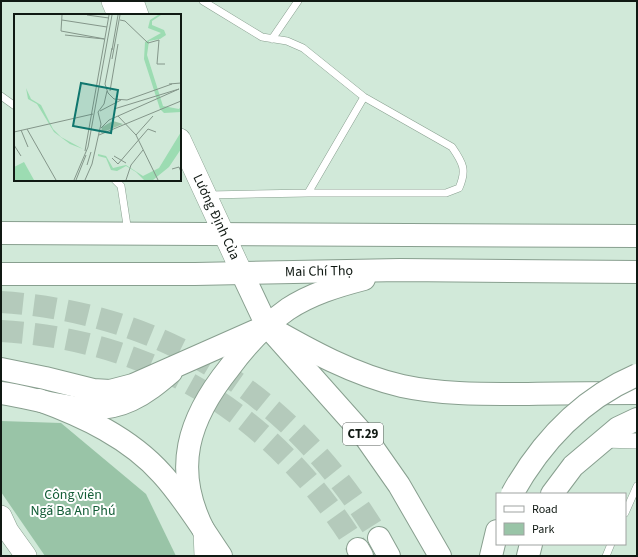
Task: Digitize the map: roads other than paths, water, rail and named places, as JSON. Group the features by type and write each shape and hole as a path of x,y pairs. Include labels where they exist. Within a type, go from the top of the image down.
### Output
{"main road":[{"path":"112,1 118,14"},
{"path":"132,1 138,14"},
{"name":"Lương Định Của","path":"181,142 242,273"},
{"path":"1,233 637,236"},
{"path":"205,556 204,531 195,511 187,483 186,466 190,438 200,411 213,391 241,352 267,326 288,310 326,290 400,270"},
{"name":"Mai Chí Thọ","path":"1,274 242,273 400,270 637,272"},
{"path":"242,273 267,326 304,347 374,378 423,390 470,394 637,393"},
{"path":"1,369 46,378 93,390 110,391 133,385 267,326"},
{"name":"CT.29","path":"267,326 364,435 399,485 440,556"},
{"path":"1,393 80,408 104,408 118,405 141,395 182,364"},
{"path":"513,493 536,454 568,419 606,391 637,375"},
{"path":"39,400 95,424 141,454 162,474 221,556"},
{"path":"553,493 573,466 618,428 637,419"},
{"path":"3,529 26,556"},
{"path":"491,556 496,535"},
{"path":"528,556 531,545"}],"street":[{"path":"603,440 637,441"}],"lane":[{"path":"203,1 262,37 287,40 303,48 364,97 452,147 461,159 464,176 459,188 446,193 206,195"},
{"path":"272,39 298,1"},
{"path":"1,96 14,105"},
{"path":"308,193 364,97"},
{"path":"115,181 121,186 128,234"},
{"path":"626,511 637,486"},
{"path":"606,556 611,545"}],"tunnel":[{"path":"1,302 61,310 118,324 171,344 220,371 266,404 307,443 345,488 379,538"},
{"path":"1,331 58,338 111,350 161,369 208,394 251,425 290,461 326,502 358,549"}],"park label":[{"name":"Công viên Ngã Ba An Phú","path":"73,504"}]}
